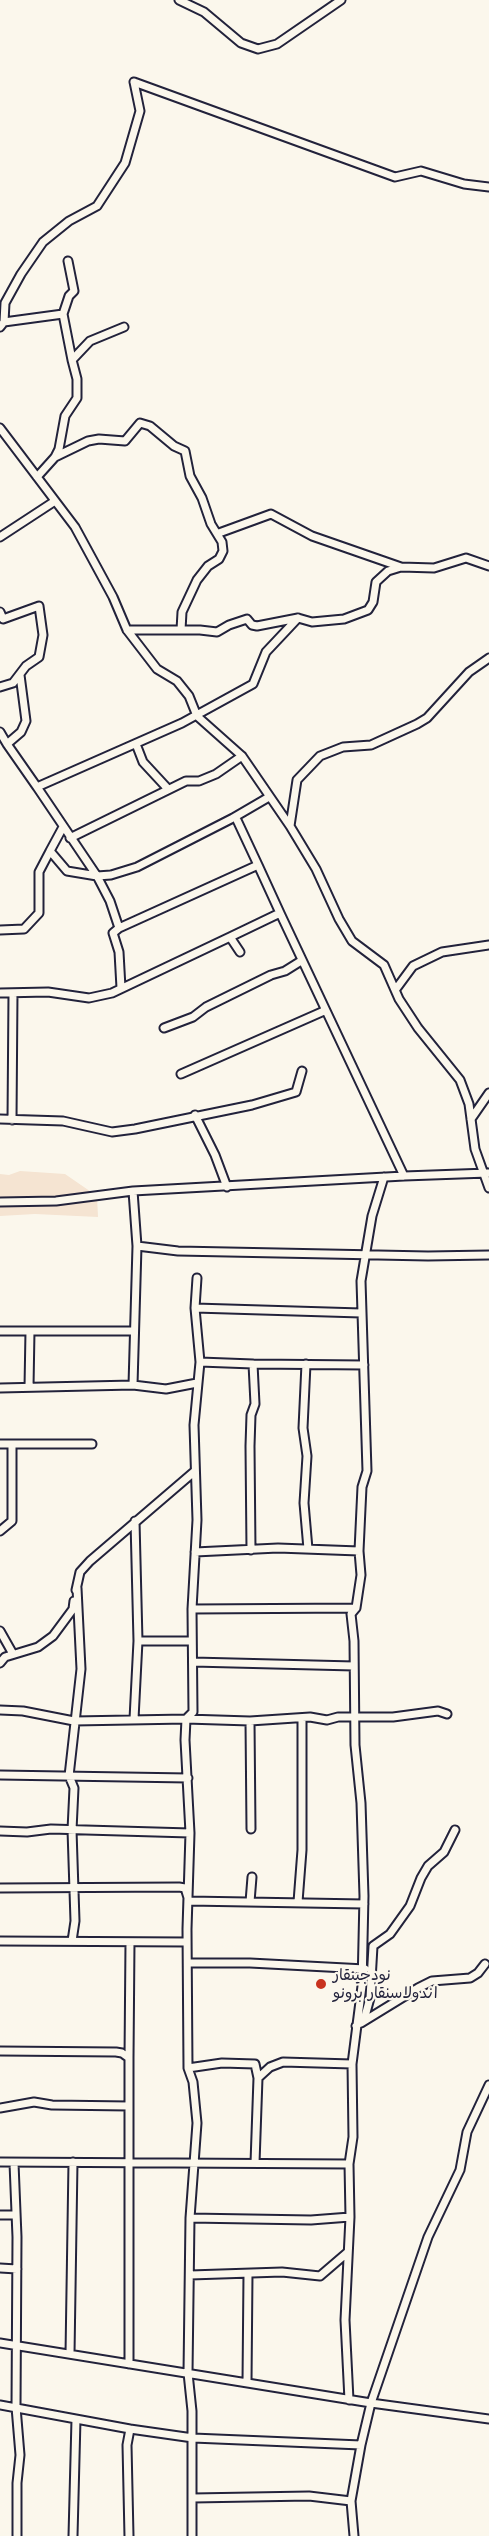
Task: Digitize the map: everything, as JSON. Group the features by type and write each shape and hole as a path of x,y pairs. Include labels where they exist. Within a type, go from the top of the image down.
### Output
{"street":[{"path":"179,0 214,18 242,43 258,49 277,44 341,0"},
{"path":"63,314 2,325 5,303 43,242 69,221 97,206 125,163 140,111 134,82 395,177 421,171 464,184 489,187"},
{"path":"55,457 65,416 77,398 77,379 63,314 69,296 74,291 68,261"},
{"path":"72,360 90,341 124,327"},
{"path":"37,477 55,457 88,441 99,439 125,441 140,423 150,426 174,446 185,451 190,476 202,498 211,524 219,533 223,551 219,559 208,566 197,580 182,612 181,630"},
{"path":"0,428 75,527 113,597 127,630 156,669 177,681 189,696 197,716 242,756 290,826 315,868 339,919 352,940 384,965 399,999 418,1028 460,1080 471,1119 475,1149 487,1173 489,1188"},
{"path":"0,537 55,501"},
{"path":"219,533 271,513 312,536 401,567 434,568 466,558 489,566"},
{"path":"127,630 217,632 247,619 252,625 257,626 298,618 312,622 344,618 365,612 371,606 374,588 381,576 401,567"},
{"path":"0,612 3,619 39,606 42,634 39,657 31,662 14,683 0,687"},
{"path":"37,788 197,716 236,691 253,684 266,652 298,618"},
{"path":"290,826 297,780 320,756 343,747 371,745 417,724 427,718 469,672 489,658"},
{"path":"7,744 21,732 26,721 20,675"},
{"path":"0,732 97,876 110,901 119,928"},
{"path":"136,744 143,762 168,789"},
{"path":"70,838 186,781 199,781 216,774 242,756"},
{"path":"50,851 68,871 97,876 132,870 234,818 269,797"},
{"path":"234,818 236,818 324,1011 404,1176"},
{"path":"0,930 24,929 39,913 39,872 63,827"},
{"path":"121,988 119,952 113,933 119,928 258,865"},
{"path":"0,993 48,992 89,998 121,988 280,913"},
{"path":"230,937 240,952"},
{"path":"396,989 413,966 442,952 489,945"},
{"path":"164,1028 193,1017 206,1007 271,975 285,971 301,961"},
{"path":"12,1120 13,993"},
{"path":"181,1074 324,1011"},
{"path":"0,1119 63,1121 112,1132 252,1105 296,1092 302,1071"},
{"path":"471,1119 489,1093"},
{"path":"195,1115 215,1155 227,1187"},
{"path":"0,1202 56,1202 133,1191 487,1173"},
{"path":"350,2400 345,2320 350,2217 349,2164 353,2137 352,2064 359,2024 362,1986 364,1905 362,1803 355,1745 354,1641 351,1614 356,1608 361,1575 359,1551 362,1487 367,1471 361,1313 364,1255 372,1216 384,1177"},
{"path":"133,1191 136,1246 134,1385"},
{"path":"136,1246 178,1251 489,1255"},
{"path":"192,2536 193,2438 188,2373 190,2218 196,2102 188,2068 187,1942 190,1833 185,1759 186,1719 193,1712 192,1609 197,1504 194,1425 200,1362 195,1308 197,1278"},
{"path":"195,1308 361,1313"},
{"path":"0,1331 134,1331"},
{"path":"29,1387 30,1331"},
{"path":"200,1362 364,1365"},
{"path":"251,1550 250,1446 251,1415 255,1404 253,1364"},
{"path":"306,1364 303,1428 307,1456 304,1503 308,1549"},
{"path":"0,1388 134,1385 166,1389 197,1383"},
{"path":"0,1444 93,1444"},
{"path":"0,1531 12,1521 12,1444"},
{"path":"2,1660 13,1654 38,1647 53,1636 73,1609 80,1572 135,1521 195,1471"},
{"path":"134,1719 138,1641 135,1521"},
{"path":"195,1552 308,1549 359,1551"},
{"path":"72,1941 75,1921 72,1830 74,1788 69,1776 81,1669 77,1588"},
{"path":"192,1609 356,1608"},
{"path":"0,1631 13,1654"},
{"path":"138,1641 192,1641"},
{"path":"192,1662 354,1666"},
{"path":"0,1710 23,1711 74,1721 134,1719 250,1721 310,1717 322,1720 338,1717 355,1719 393,1717 438,1711 447,1714"},
{"path":"298,1902 302,1850 302,1719"},
{"path":"250,1721 251,1829"},
{"path":"0,1775 188,1778"},
{"path":"359,2024 370,1998 373,1946 390,1934 410,1906 428,1866 444,1852 455,1830"},
{"path":"0,1831 190,1833"},
{"path":"250,1902 252,1877"},
{"path":"0,1888 179,1887 185,1888 189,1901"},
{"path":"189,1901 364,1905"},
{"path":"0,1941 187,1942"},
{"path":"129,2364 130,1942"},
{"path":"188,1963 371,1968"},
{"path":"359,2024 418,1988 438,1980 470,1977 478,1973 485,1964"},
{"path":"0,2051 116,2052 129,2058"},
{"path":"258,2078 270,2067 283,2062 352,2064"},
{"path":"188,2068 222,2063 255,2064 258,2078 255,2163"},
{"path":"354,2536 351,2501 371,2403 428,2237 460,2170 467,2132 489,2085"},
{"path":"0,2108 34,2102 52,2105 129,2106"},
{"path":"0,2162 349,2164"},
{"path":"70,2354 73,2162"},
{"path":"14,2163 17,2268 16,2407 20,2455 17,2483 17,2536"},
{"path":"0,2215 15,2215"},
{"path":"190,2218 310,2220 350,2217"},
{"path":"190,2275 282,2272 320,2276 348,2252"},
{"path":"0,2268 17,2268"},
{"path":"247,2382 248,2274"},
{"path":"0,2343 350,2400 489,2420"},
{"path":"0,2405 193,2438 361,2445"},
{"path":"73,2536 76,2419"},
{"path":"129,2536 127,2445 130,2429"},
{"path":"193,2498 309,2496 351,2501"}],"shaded area":[{"path":"20,1171 65,1174 97,1196 98,1217 35,1214 0,1216 0,1174 9,1175"}],"place":[{"name":"نودجينقار اندولاسنقار برونو","path":"321,1984"}]}
